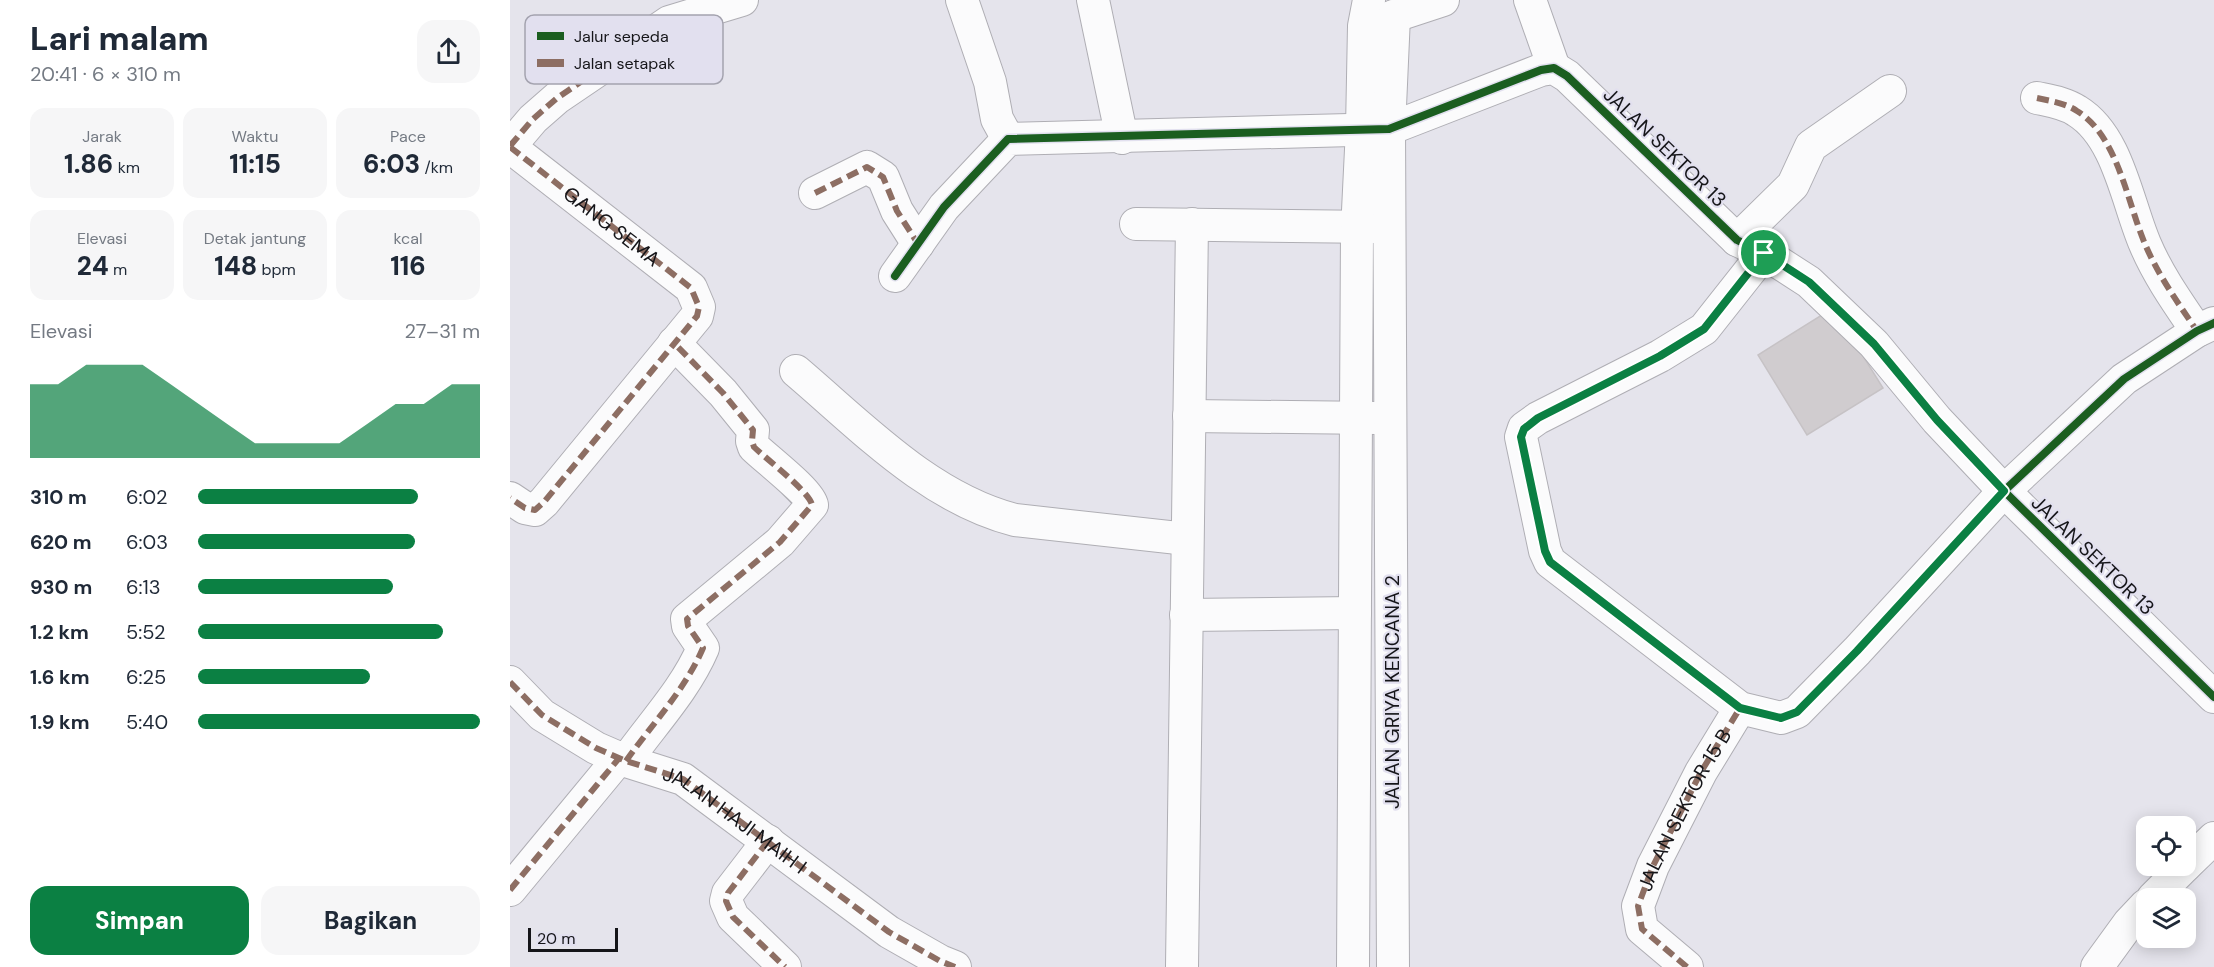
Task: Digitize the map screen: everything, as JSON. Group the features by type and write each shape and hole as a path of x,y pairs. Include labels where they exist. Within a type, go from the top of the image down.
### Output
{"street":[{"path":"663,11 742,0"},
{"path":"962,0 990,82 997,118 1008,139"},
{"path":"1092,0 1122,138"},
{"name":"JALAN GRIYA KENCANA 2","path":"1393,967 1390,227 1375,129 1376,14 1443,0"},
{"path":"895,276 944,207 1008,139 1122,138 1375,129 1541,70 1554,68 1530,0"},
{"name":"JALAN SEKTOR 13","path":"1554,68 1568,76 1737,240 1764,253 1809,282 1874,344 1937,420 2004,491 2214,697"},
{"path":"510,147 533,119 574,84"},
{"path":"1737,240 1793,185 1811,146 1890,91"},
{"path":"1764,253 1704,329 1660,356 1538,418 1524,429 1521,437 1545,551 1550,562 1740,708 1781,718 1797,712 1857,651 2004,491 2124,379 2205,327 2172,295 2146,247 2122,178 2104,140 2079,112 2065,105 2037,98"},
{"name":"JALAN GRIYA KENCANA 2","path":"1353,967 1357,225 1375,129"},
{"name":"GANG SEMA","path":"510,147 691,288 699,307 697,316 674,344"},
{"path":"815,193 867,167 875,170 883,177 897,210 918,244"},
{"path":"1136,224 1390,227"},
{"path":"1182,967 1192,224"},
{"path":"510,498 525,508 535,510 544,502 674,344 723,393 753,430 754,447 801,489 811,500 812,505 780,542 687,619 688,626 703,648 673,700 510,890"},
{"path":"796,371 908,466 962,499 992,514 1015,520 1187,539"},
{"path":"1189,416 1392,417"},
{"name":"JALAN GRIYA KENCANA 2","path":"1186,615 1355,613"},
{"name":"JALAN HAJI MAIH I","path":"510,682 542,715 596,748 683,779 889,932 955,967"},
{"name":"JALAN SEKTOR 15 B","path":"1687,967 1642,929 1638,906 1653,866 1701,772 1740,708"},
{"path":"2196,855 2214,838"},
{"path":"768,841 728,893 726,901 733,917 785,967"},
{"path":"2163,888 2174,876"},
{"path":"2097,967 2136,916"}],"building":[{"path":"1833,308 1883,388 1807,435 1758,355"}],"marked path":[{"path":"510,146 533,119 578,84"},
{"path":"2037,98 2072,108 2091,122 2102,136 2120,171 2150,255 2197,331"},
{"path":"510,147 691,288 699,307 697,316 544,502 535,510 525,508 510,498"},
{"path":"815,193 867,167 883,177 897,211 918,244"},
{"path":"626,761 678,692 703,648 688,626 687,619 780,542 812,505 804,492 754,447 753,430 723,393 674,343"},
{"path":"510,682 542,715 596,748 626,761 683,779 889,932 955,967"},
{"path":"1687,967 1642,929 1638,906 1653,866 1701,772 1740,708"},
{"path":"510,890 620,757"},
{"path":"768,841 728,893 726,901 733,917 785,967"}],"cycle path":[{"path":"895,276 944,207 1008,139 1389,129 1541,70 1554,68 1567,76 1737,240 1764,253 1809,282 1874,344 1937,420 2004,491 2214,697"},
{"path":"1764,253 1704,329 1660,356 1538,418 1524,428 1521,437 1545,551 1550,562 1740,708 1781,718 1797,712 1857,651 2004,491 2124,379 2197,331 2214,323"}],"route":[{"path":"1764,253 1809,282 1874,344 1937,420 2004,491 1857,651 1797,712 1781,718 1740,708 1616,615 1550,562 1545,551 1521,437 1524,429 1538,418 1660,356 1704,329 1764,253"}]}
